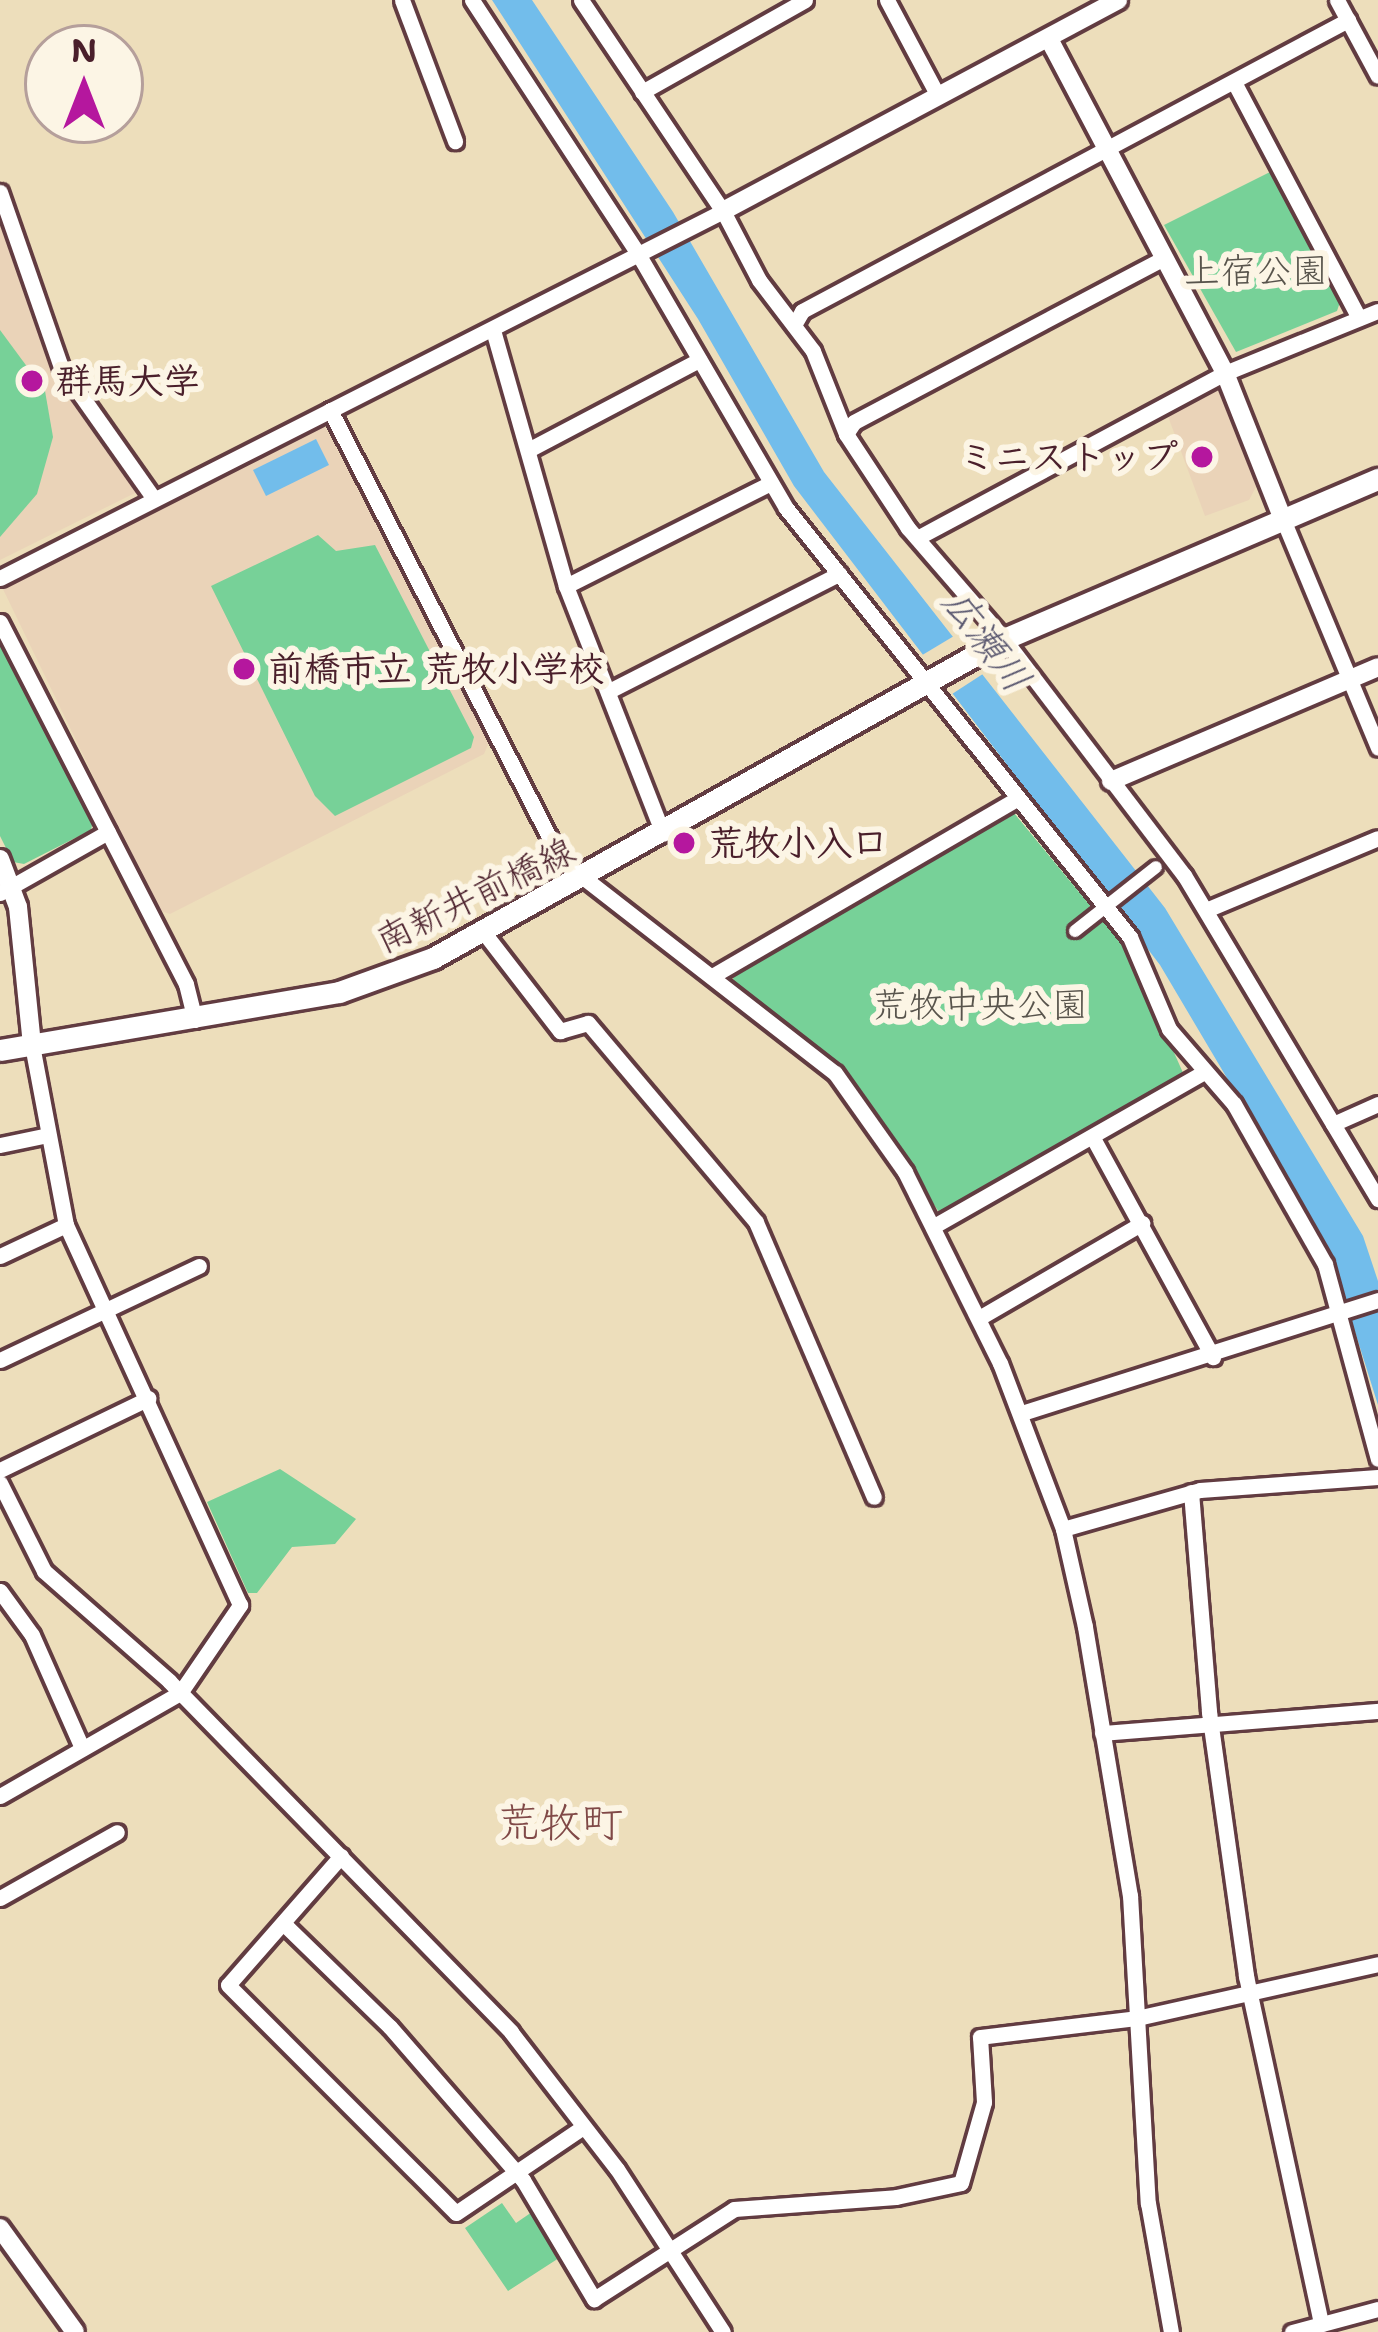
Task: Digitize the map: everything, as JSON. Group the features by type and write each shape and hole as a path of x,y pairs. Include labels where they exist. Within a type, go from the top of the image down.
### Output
{"main road":[{"path":"1004,639 1378,478"},
{"name":"南新井前橋線","path":"0,1050 339,992 485,934 1004,639"}],"street":[{"path":"402,0 455,141"},
{"path":"472,0 640,250 771,483 1017,799 1109,905 1144,960 1169,1029 1268,1160 1325,1264 1378,1459"},
{"path":"581,0 813,351 846,434 917,538 1004,639 1206,910 1378,1199"},
{"path":"642,92 805,0"},
{"path":"887,0 938,96"},
{"path":"0,578 152,496 723,212 1118,0"},
{"path":"1337,0 1378,76"},
{"path":"794,325 802,311 1109,153 1348,20"},
{"path":"1049,39 1225,373 1378,748"},
{"path":"1234,82 1359,318"},
{"path":"0,192 61,367 152,496"},
{"path":"846,434 854,422 1164,258"},
{"path":"917,538 1225,373 1378,310"},
{"path":"493,330 532,448 566,586 611,690 663,834"},
{"path":"532,448 699,360"},
{"path":"331,410 556,853 835,1073 934,1226 1022,1413 1064,1529 1130,1895 1148,2203 1171,2332"},
{"path":"566,586 771,483"},
{"path":"611,690 839,574"},
{"path":"0,622 186,984 195,1020"},
{"path":"1111,781 1378,668"},
{"path":"715,975 1017,799"},
{"path":"6,890 108,832"},
{"path":"1206,910 1378,838"},
{"path":"0,859 66,1226 240,1595 234,1623 180,1693 0,1796"},
{"path":"1075,931 1150,871"},
{"path":"485,934 560,1031 588,1023 756,1222 874,1497"},
{"path":"934,1226 1204,1072"},
{"path":"1333,1124 1378,1104"},
{"path":"0,1144 48,1135"},
{"path":"1093,1138 1213,1358"},
{"path":"979,1318 1142,1223"},
{"path":"0,1256 66,1226"},
{"path":"0,1360 199,1266"},
{"path":"1022,1413 1343,1317 1378,1300"},
{"path":"0,1470 149,1399"},
{"path":"1064,1529 1191,1492 1378,1477"},
{"path":"0,1483 39,1566 180,1693 488,2007 583,2127 722,2332"},
{"path":"1191,1492 1210,1724 1250,1991 1321,2324"},
{"path":"0,1591 7,1613 82,1748"},
{"path":"1102,1732 1378,1711"},
{"path":"0,1898 117,1832"},
{"path":"341,1856 228,1985 457,2212 583,2127"},
{"path":"283,1923 390,2027 517,2174 594,2299 734,2209 896,2197 961,2183 984,2102 980,2037 1137,2018 1378,1964"},
{"path":"0,2228 75,2332"},
{"path":"1292,2332 1378,2309"}],"shaded area":[{"name":"群馬大学","path":"0,218 54,367 137,492 0,560"},
{"path":"1213,390 1221,392 1257,485 1249,500 1205,516 1166,411"},
{"name":"前橋市立 荒牧小学校","path":"316,425 326,428 489,742 484,754 170,914 158,910 1,585"}],"green space":[{"name":"上宿公園","path":"1272,171 1340,302 1337,311 1236,352 1164,225"},
{"path":"0,330 45,391 53,437 37,494 0,537"},
{"path":"318,535 336,551 375,545 474,737 471,748 335,816 315,796 211,586"},
{"path":"0,638 93,821 91,830 24,864 13,862 0,836"},
{"name":"荒牧中央公園","path":"1014,813 1130,954 1184,1075 939,1212 835,1062 733,981 734,969"},
{"path":"280,1469 356,1519 335,1544 292,1547 257,1593 248,1593 207,1502"},
{"path":"502,2203 516,2223 532,2212 559,2258 508,2291 465,2228"}],"water":[{"path":"492,0 532,0 673,212 824,472 1165,908 1363,1236 1378,1281 1378,1405 1330,1252 1160,965 794,486 698,319"},
{"path":"316,439 329,465 266,496 253,470"}],"pier":[{"path":"959,633 989,670 949,696 919,657"}],"place":[{"name":"群馬大学","path":"32,381"},
{"name":"ミニストップ","path":"1202,457"},
{"name":"前橋市立 荒牧小学校","path":"244,669"},
{"name":"荒牧小入口","path":"684,843"}],"district":[{"name":"荒牧町","path":"560,1822"}],"water label":[{"name":"広瀬川","path":"987,640"}]}
